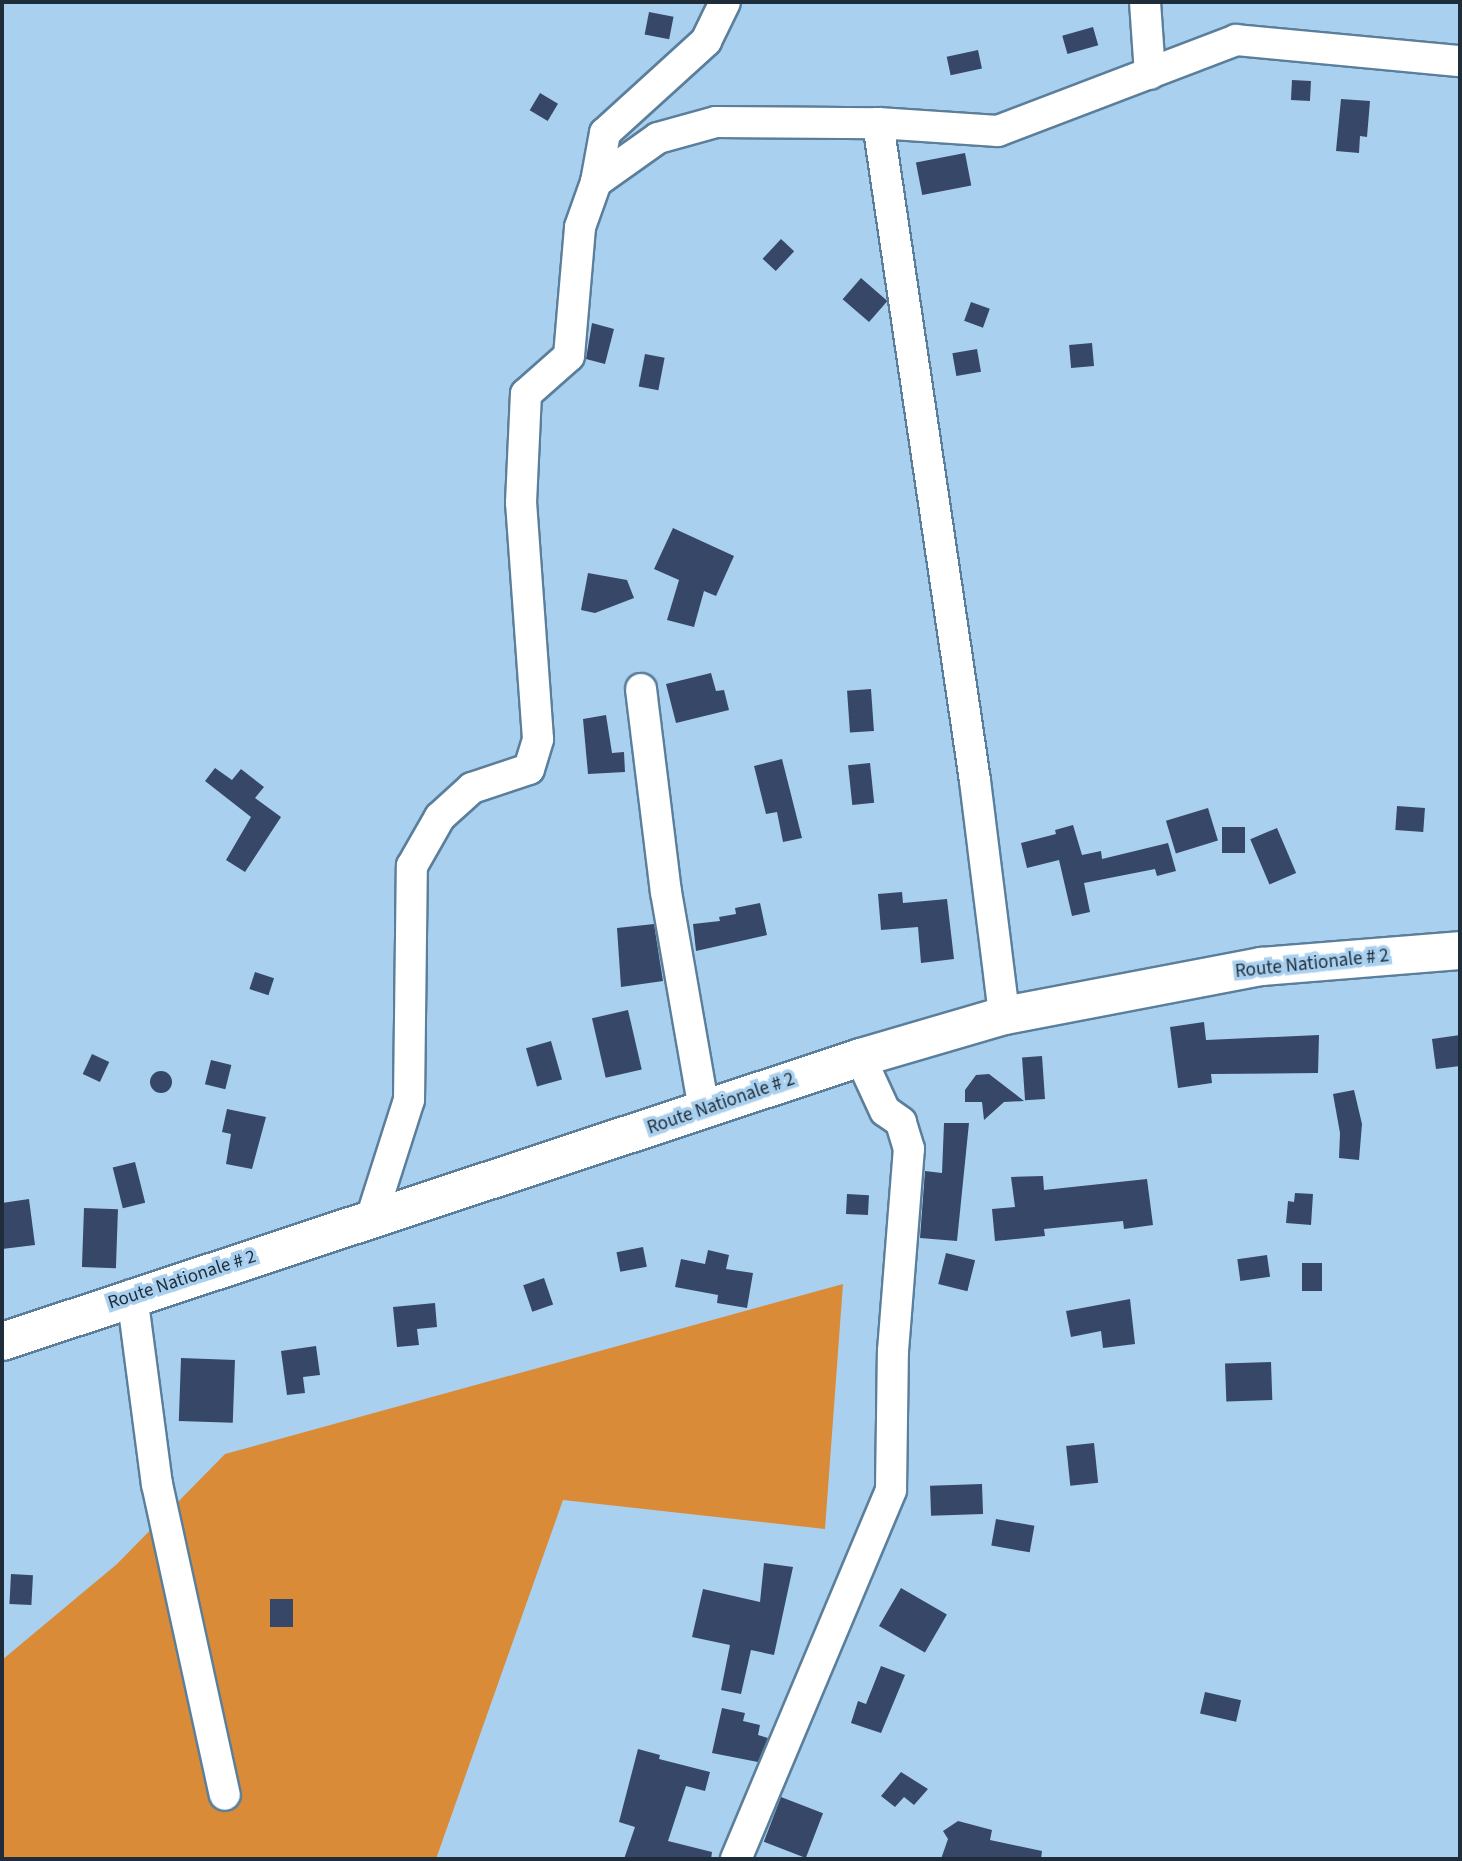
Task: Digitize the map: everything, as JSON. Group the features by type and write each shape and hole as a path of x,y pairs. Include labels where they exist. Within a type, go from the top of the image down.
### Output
{"main road":[{"name":"Route Nationale # 2","path":"2,1341 132,1295 370,1222 860,1057 1004,1015 1261,966 1460,950"}],"street":[{"path":"370,1222 409,1100 412,866 440,817 472,788 529,769 538,739 521,503 526,394 569,356 580,227 596,182 606,133 706,41 725,2"},
{"path":"1145,2 1150,74"},
{"path":"596,182 658,138 716,122 878,123 998,131 1236,40 1460,61"},
{"path":"878,123 975,781 1004,1015"},
{"path":"641,689 674,942 704,1109"},
{"path":"736,1859 891,1490 893,1352 909,1149 901,1122 885,1111 860,1057"},
{"path":"132,1295 157,1484 225,1795"}],"shaded area":[{"path":"843,1284 825,1529 563,1500 436,1859 2,1859 2,1660 117,1564 225,1454"}],"building":[{"path":"649,12 674,17 669,39 645,35"},
{"path":"1093,27 1098,45 1067,54 1062,36"},
{"path":"978,50 982,69 951,75 947,57"},
{"path":"1292,80 1311,81 1310,101 1291,100"},
{"path":"540,93 558,104 548,121 530,110"},
{"path":"1341,99 1370,101 1367,137 1360,136 1359,153 1336,151"},
{"path":"965,153 971,185 922,195 916,163"},
{"path":"781,239 794,251 776,271 763,259"},
{"path":"861,278 887,301 869,322 843,299"},
{"path":"971,302 990,309 983,328 964,321"},
{"path":"592,323 614,329 605,364 586,359"},
{"path":"1092,343 1094,366 1071,368 1069,345"},
{"path":"977,349 981,372 956,376 952,353"},
{"path":"645,354 665,358 658,390 639,386"},
{"path":"673,528 734,556 716,596 704,591 694,627 667,620 679,580 654,569"},
{"path":"588,573 627,580 634,598 595,613 581,610"},
{"path":"711,673 716,691 724,690 729,710 676,723 666,684"},
{"path":"871,689 874,731 850,733 847,691"},
{"path":"606,715 612,753 624,752 625,772 588,774 583,719"},
{"path":"782,759 802,838 783,842 777,812 766,814 754,766"},
{"path":"870,763 874,803 852,805 848,765"},
{"path":"215,768 232,780 241,769 264,787 255,798 281,817 245,872 226,860 251,817 205,781"},
{"path":"1397,806 1425,808 1423,832 1395,830"},
{"path":"1208,808 1218,841 1176,853 1166,821"},
{"path":"1073,825 1082,855 1101,851 1102,859 1168,843 1176,871 1157,876 1155,869 1084,883 1090,912 1072,916 1059,860 1027,868 1021,843 1056,834 1055,830"},
{"path":"1222,827 1245,827 1245,853 1222,853"},
{"path":"1277,828 1296,873 1269,884 1250,839"},
{"path":"902,892 903,903 947,899 954,959 921,963 918,927 881,930 878,894"},
{"path":"760,903 767,935 696,951 693,924 720,921 719,917 736,914 735,908"},
{"path":"654,924 663,981 621,987 617,928"},
{"path":"255,972 274,978 268,995 249,989"},
{"path":"628,1010 642,1069 606,1078 592,1018"},
{"path":"1204,1022 1206,1040 1319,1035 1318,1073 1211,1074 1212,1083 1178,1088 1170,1027"},
{"path":"1460,1035 1460,1066 1436,1069 1432,1039"},
{"path":"551,1041 562,1079 537,1087 526,1048"},
{"path":"92,1054 109,1062 100,1082 83,1074"},
{"path":"1042,1056 1045,1099 1025,1100 1022,1057"},
{"path":"211,1060 231,1065 225,1089 205,1084"},
{"path":"161,1071 169,1074 172,1082 169,1090 161,1093 153,1090 150,1082 153,1074"},
{"path":"989,1074 1024,1101 1004,1102 984,1120 982,1102 965,1102 965,1090 976,1075"},
{"path":"1354,1090 1362,1124 1359,1160 1339,1158 1340,1133 1333,1094"},
{"path":"227,1109 266,1117 252,1169 226,1164 231,1134 222,1132"},
{"path":"944,1123 969,1123 957,1241 920,1238 925,1171 942,1173"},
{"path":"135,1162 145,1203 123,1208 113,1168"},
{"path":"1043,1176 1044,1190 1147,1179 1153,1225 1124,1229 1123,1221 1044,1229 1045,1236 995,1241 992,1209 1015,1207 1011,1177"},
{"path":"1295,1193 1313,1194 1311,1225 1286,1223 1288,1201 1294,1202"},
{"path":"847,1194 869,1195 868,1215 846,1214"},
{"path":"29,1199 35,1245 2,1249 2,1203"},
{"path":"84,1208 118,1209 116,1268 82,1267"},
{"path":"643,1247 647,1267 620,1272 616,1252"},
{"path":"708,1250 729,1255 726,1269 753,1273 747,1308 717,1303 718,1295 675,1287 681,1259 705,1264"},
{"path":"946,1253 975,1260 967,1291 938,1284"},
{"path":"1267,1255 1270,1277 1240,1281 1237,1259"},
{"path":"1302,1263 1322,1263 1322,1291 1302,1291"},
{"path":"544,1278 553,1304 532,1312 523,1285"},
{"path":"1130,1299 1135,1344 1103,1348 1101,1331 1071,1337 1066,1311"},
{"path":"435,1303 437,1327 417,1329 419,1345 397,1347 393,1307"},
{"path":"316,1346 320,1375 303,1377 305,1393 287,1395 281,1351"},
{"path":"181,1358 235,1360 233,1423 179,1421"},
{"path":"1271,1362 1272,1400 1226,1402 1225,1364"},
{"path":"1094,1443 1098,1483 1070,1486 1066,1446"},
{"path":"982,1484 983,1514 931,1516 930,1486"},
{"path":"996,1519 1034,1526 1030,1552 991,1546"},
{"path":"764,1563 793,1567 774,1655 751,1650 741,1694 721,1690 730,1645 692,1637 703,1589 760,1602"},
{"path":"11,1574 33,1575 31,1605 9,1604"},
{"path":"901,1588 947,1614 925,1653 879,1626"},
{"path":"270,1599 293,1599 293,1627 270,1627"},
{"path":"881,1666 905,1675 881,1733 851,1723 858,1701 866,1704"},
{"path":"1205,1692 1241,1700 1236,1722 1200,1713"},
{"path":"722,1708 745,1713 743,1721 760,1725 758,1735 768,1738 758,1762 712,1753"},
{"path":"638,1749 660,1755 659,1759 710,1772 705,1791 686,1786 668,1841 712,1852 711,1859 624,1859 635,1827 619,1822"},
{"path":"901,1772 928,1789 914,1805 904,1797 895,1807 881,1796"},
{"path":"781,1797 823,1813 806,1858 764,1842"},
{"path":"958,1821 992,1830 990,1840 1042,1851 1041,1859 941,1859 948,1839 943,1831"}]}
